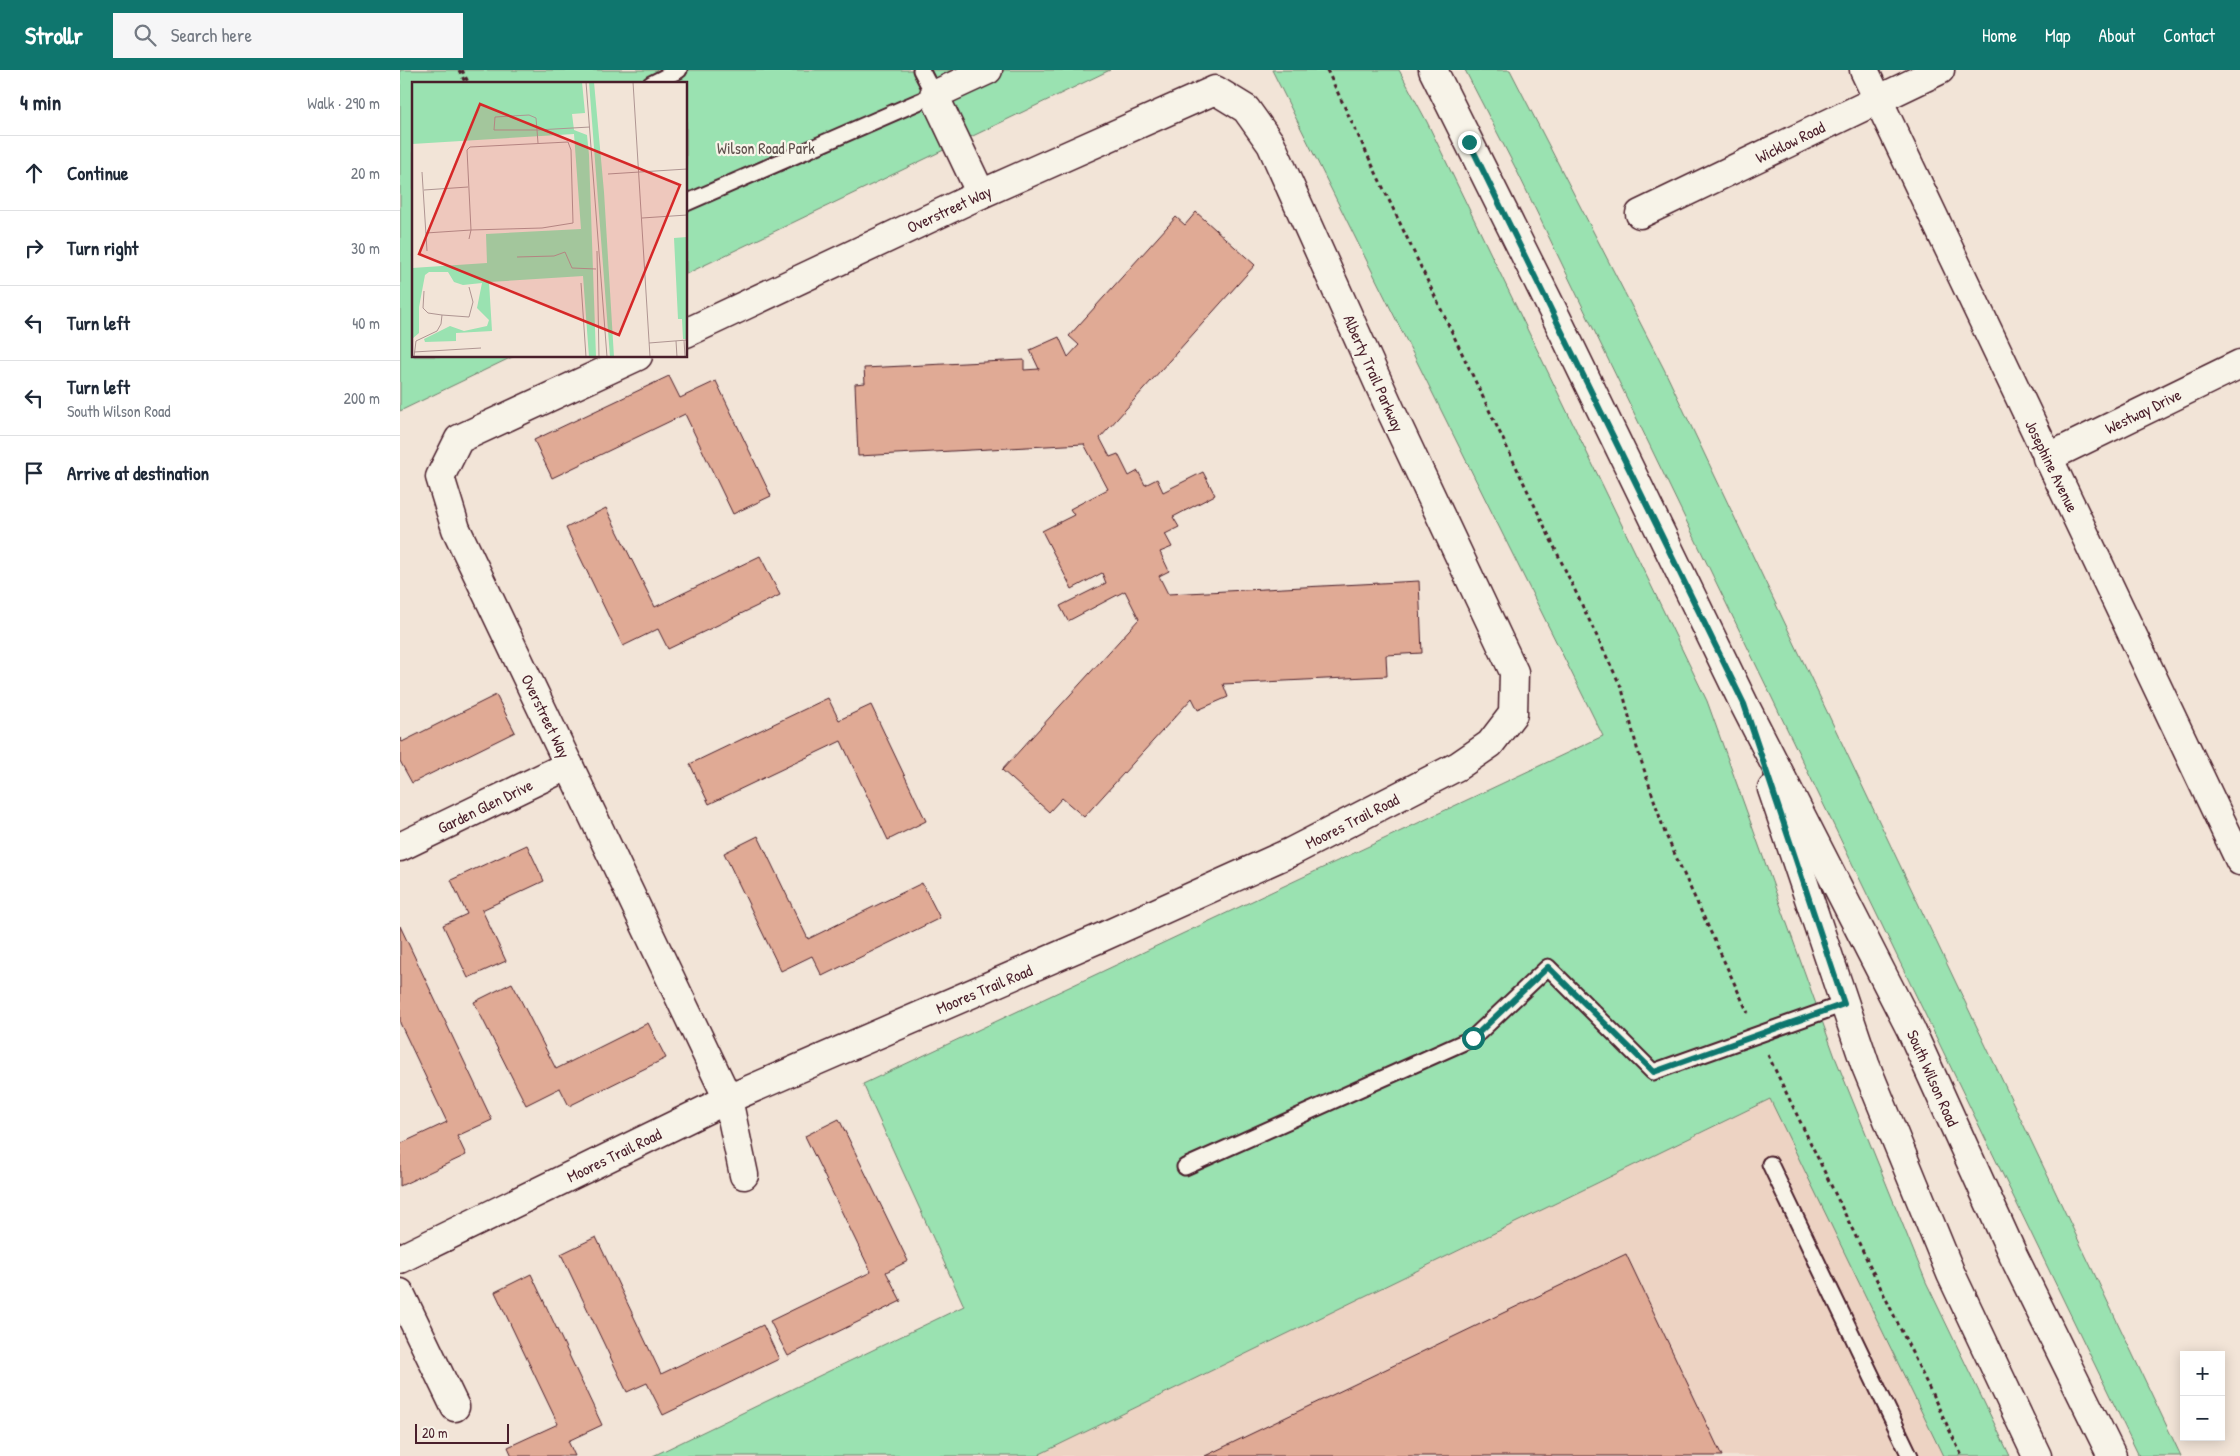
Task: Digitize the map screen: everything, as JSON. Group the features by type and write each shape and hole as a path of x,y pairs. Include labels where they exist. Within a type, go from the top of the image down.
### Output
{"street":[{"path":"981,194 934,96 988,70"},
{"name":"South Wilson Road","path":"1433,70 1558,319 1744,704 1911,1030 2013,1256 2112,1456"},
{"name":"Josephine Avenue","path":"1864,70 2240,861"},
{"name":"Wicklow Road","path":"1640,214 1940,70"},
{"name":"Overstreet Way","path":"688,332 981,194 1215,90"},
{"name":"Alberty Trail Parkway","path":"1215,90 1246,109 1272,144 1391,411 1514,672"},
{"name":"Overstreet Way","path":"634,358 459,439 440,477 456,529 728,1099 744,1175"},
{"name":"Westway Drive","path":"2047,458 2240,364"},
{"name":"Moores Trail Road","path":"400,1259 728,1099 1100,938 1291,852 1458,766 1490,744 1513,714 1514,672"},
{"name":"South Wilson Road","path":"1744,704 1865,1064 1951,1274 2037,1456"},
{"name":"Garden Glen Drive","path":"400,847 569,765"},
{"path":"400,1293 455,1407"}],"lane":[{"path":"655,82 679,70"},
{"path":"688,202 934,96 921,70"},
{"path":"1185,1167 1473,1038 1548,967 1654,1072 1844,1004"},
{"path":"1770,1164 1910,1456"}],"path":[{"path":"461,70 466,82"},
{"path":"1327,70 1622,689 1637,748 1665,833 1758,1035 1962,1456"}],"shaded area":[{"path":"1771,1099 1943,1456 1041,1456 1040,1454"}],"green space":[{"name":"Wilson Road Park","path":"400,70 1110,70 688,273 688,82 412,82 412,358 510,358 400,411"},
{"path":"1272,70 1399,70 1427,122 1707,701 1835,1057 1926,1282 2010,1456 1943,1456 1770,1099 1040,1454 1041,1456 653,1456 964,1306 863,1084 1603,736"},
{"path":"1465,70 1510,70 1664,369 2181,1456 2139,1456 1515,167"}],"building":[{"path":"1196,212 1255,265 1100,438 1110,457 1118,454 1129,476 1138,471 1145,485 1157,479 1163,492 1203,472 1215,495 1173,517 1179,527 1165,534 1172,547 1160,552 1169,571 1159,576 1168,594 1419,581 1422,653 1386,655 1387,676 1223,684 1228,697 1198,710 1192,698 1084,817 1062,798 1049,812 1002,770 1139,619 1125,591 1068,621 1060,606 1106,583 1102,573 1072,589 1042,531 1074,515 1070,509 1108,489 1084,444 858,456 855,384 865,383 864,368 1024,360 1024,370 1039,369 1030,350 1059,337 1068,357 1079,345 1069,336 1176,217 1185,225"},
{"path":"669,376 680,398 716,381 771,496 733,514 685,414 552,478 534,440"},
{"path":"606,508 655,607 760,556 780,595 668,649 658,629 623,646 566,528"},
{"path":"496,695 515,732 412,783 400,761 400,738 402,742"},
{"path":"828,698 839,720 871,705 926,821 888,840 841,741 709,804 690,764"},
{"path":"758,836 808,939 922,883 940,918 822,976 812,956 781,971 724,853"},
{"path":"527,845 544,881 482,910 506,961 468,978 443,925 467,914 451,880"},
{"path":"400,926 492,1120 457,1136 466,1155 400,1186 400,1144 447,1122 400,1023"},
{"path":"512,983 556,1069 648,1023 666,1058 569,1106 560,1088 526,1105 474,1002"},
{"path":"839,1119 908,1261 886,1272 901,1301 788,1356 770,1321 871,1272 805,1136"},
{"path":"596,1237 661,1374 763,1325 779,1359 663,1415 647,1383 627,1392 561,1254"},
{"path":"1626,1254 1722,1456 1205,1456"},
{"path":"531,1274 602,1425 568,1441 575,1456 512,1456 508,1447 558,1424 495,1292"}],"route":[{"path":"1469,142 1558,319 1744,704 1844,1004 1654,1072 1548,967 1473,1038"}]}
